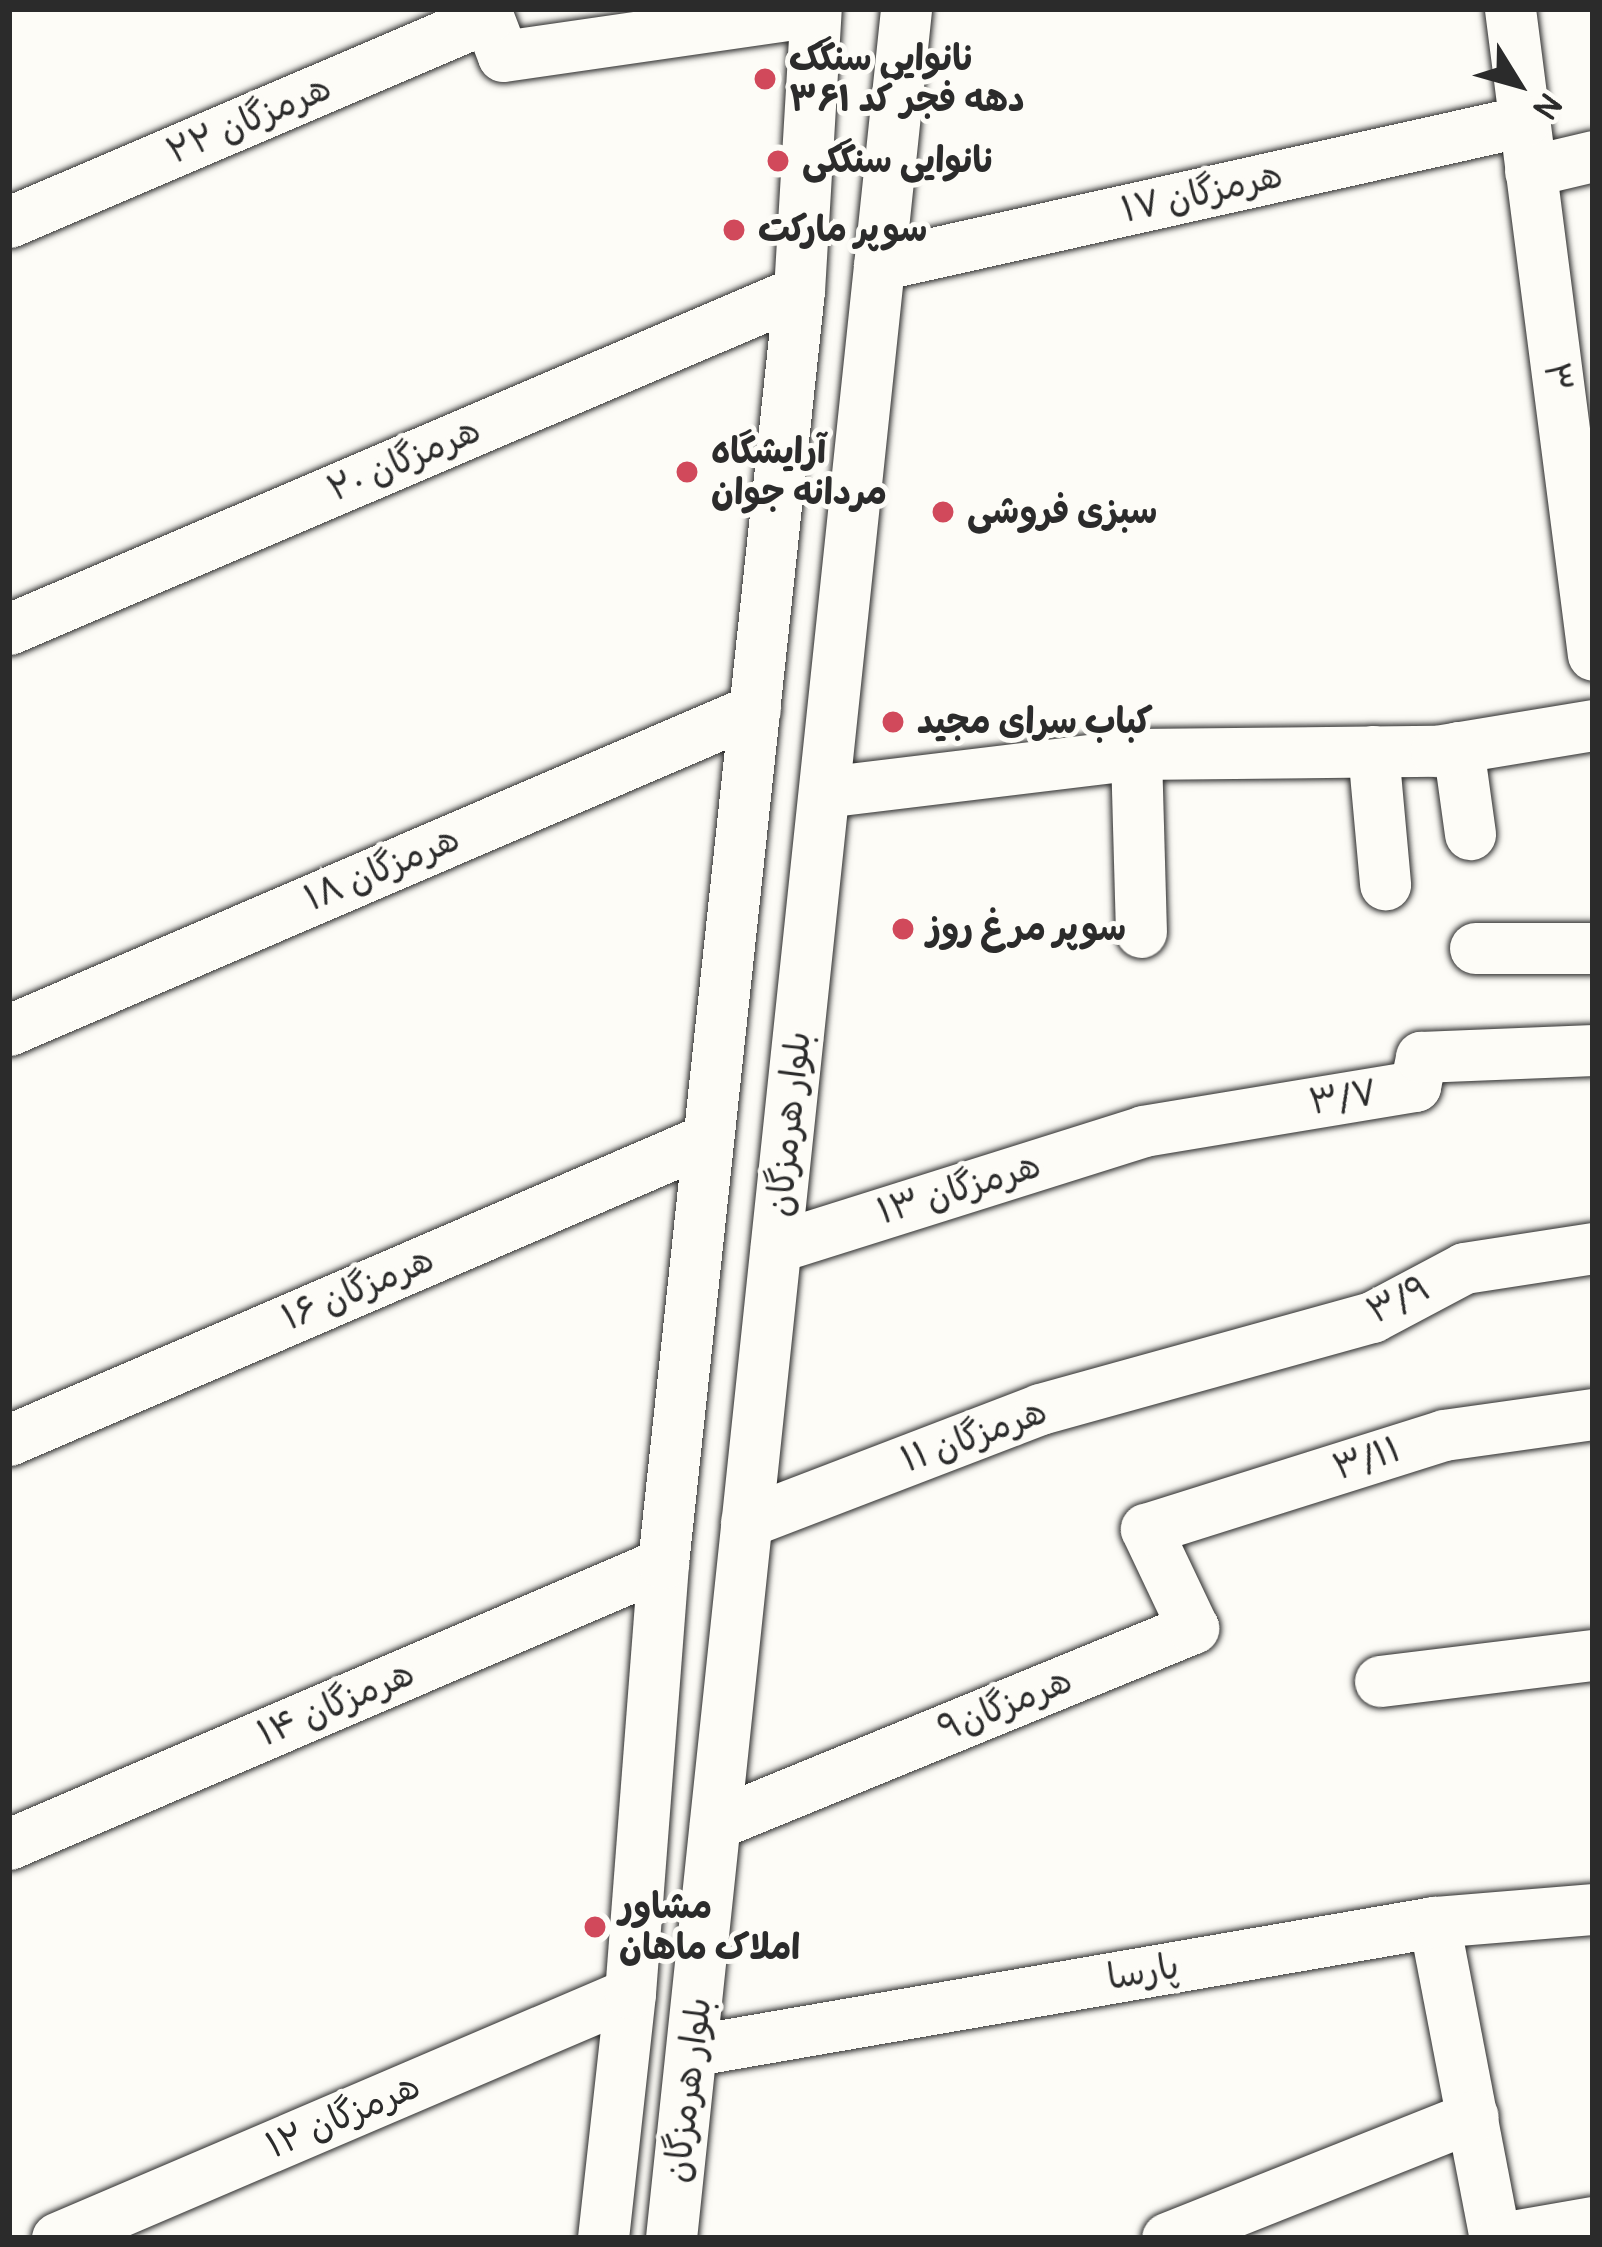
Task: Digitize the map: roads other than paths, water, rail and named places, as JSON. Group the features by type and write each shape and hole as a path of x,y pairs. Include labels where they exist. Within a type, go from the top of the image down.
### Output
{"street":[{"name":"بلوار هرمزگان","path":"671,2238 906,9"},
{"name":"۳","path":"1510,9 1530,171 1584,514 1593,655"},
{"name":"بلوار هرمزگان","path":"603,2238 630,1993 663,1563 799,291 815,10"},
{"name":"هرمزگان ۲۲","path":"9,222 492,27 815,10"},
{"name":"هرمزگان ۱۷","path":"879,265 1524,121"},
{"path":"1530,171 1593,155"},
{"name":"هرمزگان ۲۰","path":"9,629 799,291"},
{"name":"هرمزگان ۱۸","path":"9,1030 755,709"},
{"path":"824,792 1136,754 1458,747 1593,725"},
{"path":"1458,747 1470,834"},
{"path":"1373,752 1385,884"},
{"path":"1136,754 1141,932"},
{"path":"1474,948 1593,948"},
{"name":"۳/۷","path":"1143,1132 1415,1086 1421,1057 1593,1050"},
{"name":"هرمزگان ۱۳","path":"776,1246 1143,1132"},
{"name":"هرمزگان ۱۶","path":"9,1440 707,1139"},
{"name":"۳/۹","path":"1206,1363 1372,1317 1465,1268 1593,1248"},
{"name":"هرمزگان ۱۱","path":"746,1522 1040,1409 1206,1363"},
{"name":"۳/۱۱","path":"1146,1529 1444,1435 1593,1414"},
{"name":"هرمزگان۹","path":"715,1824 1193,1628 1146,1529"},
{"name":"هرمزگان ۱۴","path":"9,1844 663,1563"},
{"path":"1380,1681 1593,1655"},
{"name":"پارسا","path":"694,2050 1434,1922 1593,1909"},
{"path":"1434,1922 1498,2238 1593,2222"},
{"name":"هرمزگان ۱۲","path":"57,2238 630,1993"},
{"path":"1167,2238 1473,2116"}],"place":[{"name":"نانوایی سنگک دهه فجر کد ۳۶۱","path":"765,79"},
{"name":"نانوایی سنگکی","path":"778,161"},
{"name":"سوپر مارکت","path":"734,230"},
{"name":"آرایشگاه مردانه جوان","path":"687,472"},
{"name":"سبزی فروشی","path":"943,512"},
{"name":"کباب سرای مجید","path":"893,722"},
{"name":"سوپر مرغ روز","path":"903,929"},
{"name":"مشاور املاک ماهان","path":"595,1927"}]}
